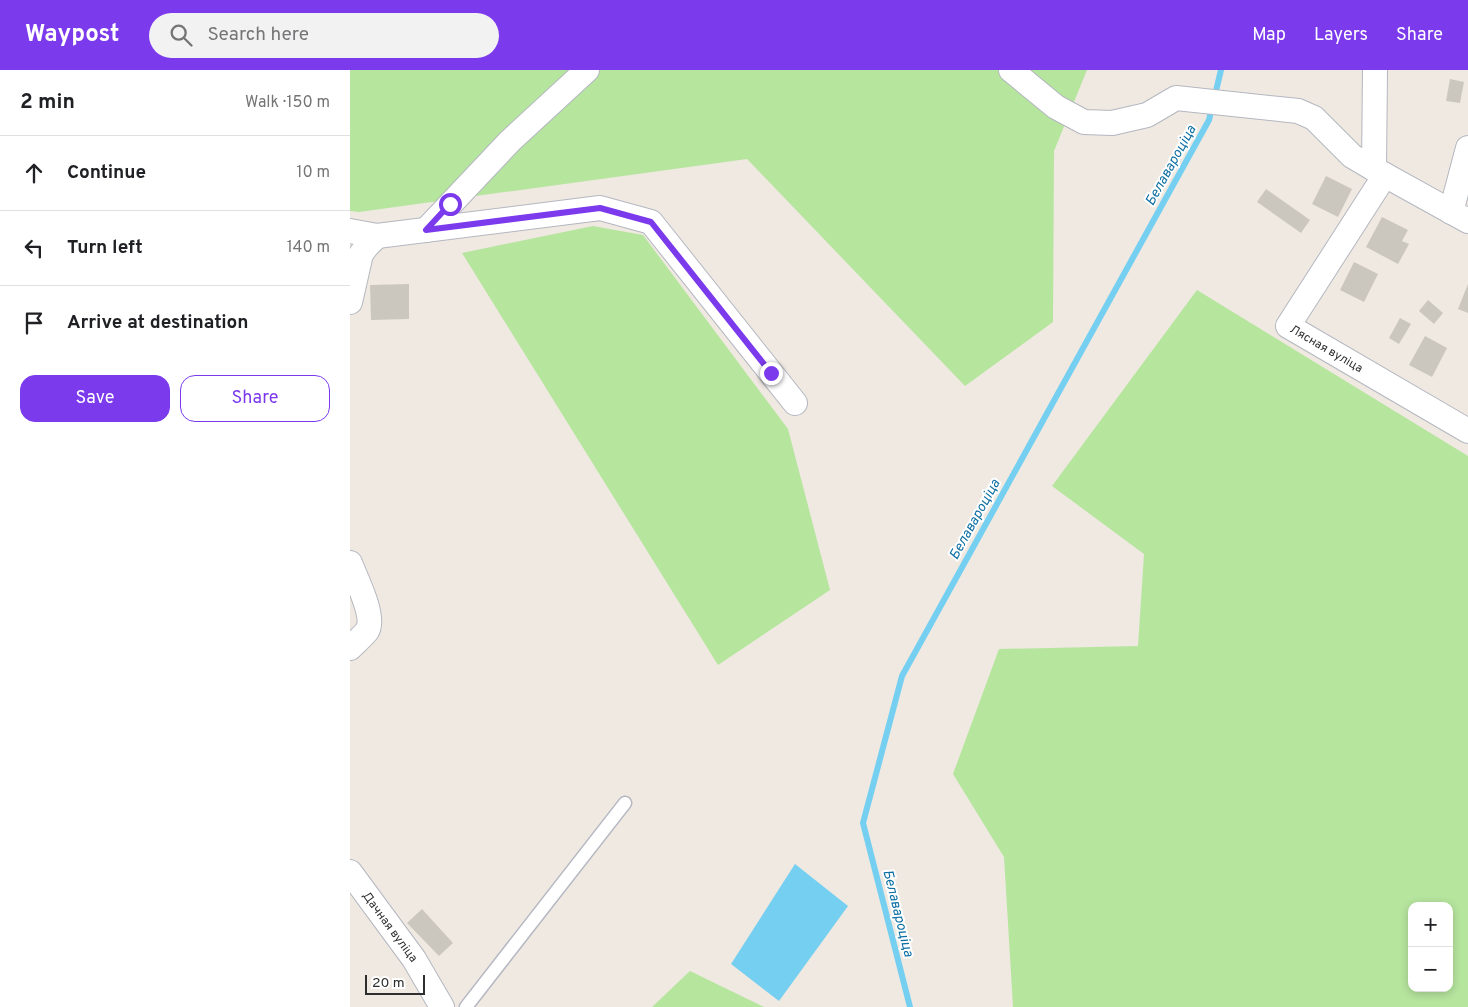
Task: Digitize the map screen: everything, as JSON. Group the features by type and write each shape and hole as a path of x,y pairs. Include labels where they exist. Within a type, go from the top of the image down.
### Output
{"street":[{"path":"426,230 510,141 587,70"},
{"path":"1011,70 1056,107 1084,122 1112,123 1147,115 1176,98 1298,111 1314,118 1352,156 1460,217 1468,148"},
{"path":"1375,70 1379,172"},
{"name":"Лясная вуліца","path":"1379,172 1288,326 1468,431"},
{"path":"350,231 377,236 600,208 651,222 795,403"},
{"path":"350,302 361,254 377,236"},
{"path":"350,563 370,619 367,630 350,648"},
{"name":"Дачная вуліца","path":"350,872 414,959 442,1007"}],"lane":[{"path":"466,1007 625,803"}],"green space":[{"path":"350,70 1087,70 1054,151 1053,322 965,386 747,159 359,212 350,211"},
{"path":"593,226 643,235 788,429 830,590 718,665 462,253"},
{"path":"1197,290 1468,456 1468,1007 1013,1007 1004,857 953,774 999,649 1138,646 1144,554 1052,486"},
{"path":"690,971 764,1007 652,1007"}],"water":[{"path":"795,864 848,906 779,1001 731,964"}],"building":[{"path":"1450,79 1464,82 1460,103 1446,101"},
{"path":"1326,176 1352,189 1338,217 1312,204"},
{"path":"1266,189 1310,220 1301,233 1257,202"},
{"path":"1382,217 1408,230 1402,241 1409,244 1398,264 1366,247"},
{"path":"1354,262 1378,274 1364,302 1340,290"},
{"path":"409,284 409,319 371,320 370,285"},
{"path":"1468,284 1468,313 1458,309"},
{"path":"1428,300 1443,313 1434,324 1419,311"},
{"path":"1400,318 1411,324 1399,344 1389,338"},
{"path":"1425,336 1447,348 1432,377 1409,365"},
{"path":"422,909 453,943 439,956 407,923"}],"waterway":[{"name":"Белавароціца","path":"910,1007 863,823 902,676 1209,120 1221,70"}],"route":[{"path":"450,204 426,230 600,208 651,222 771,373"}]}
